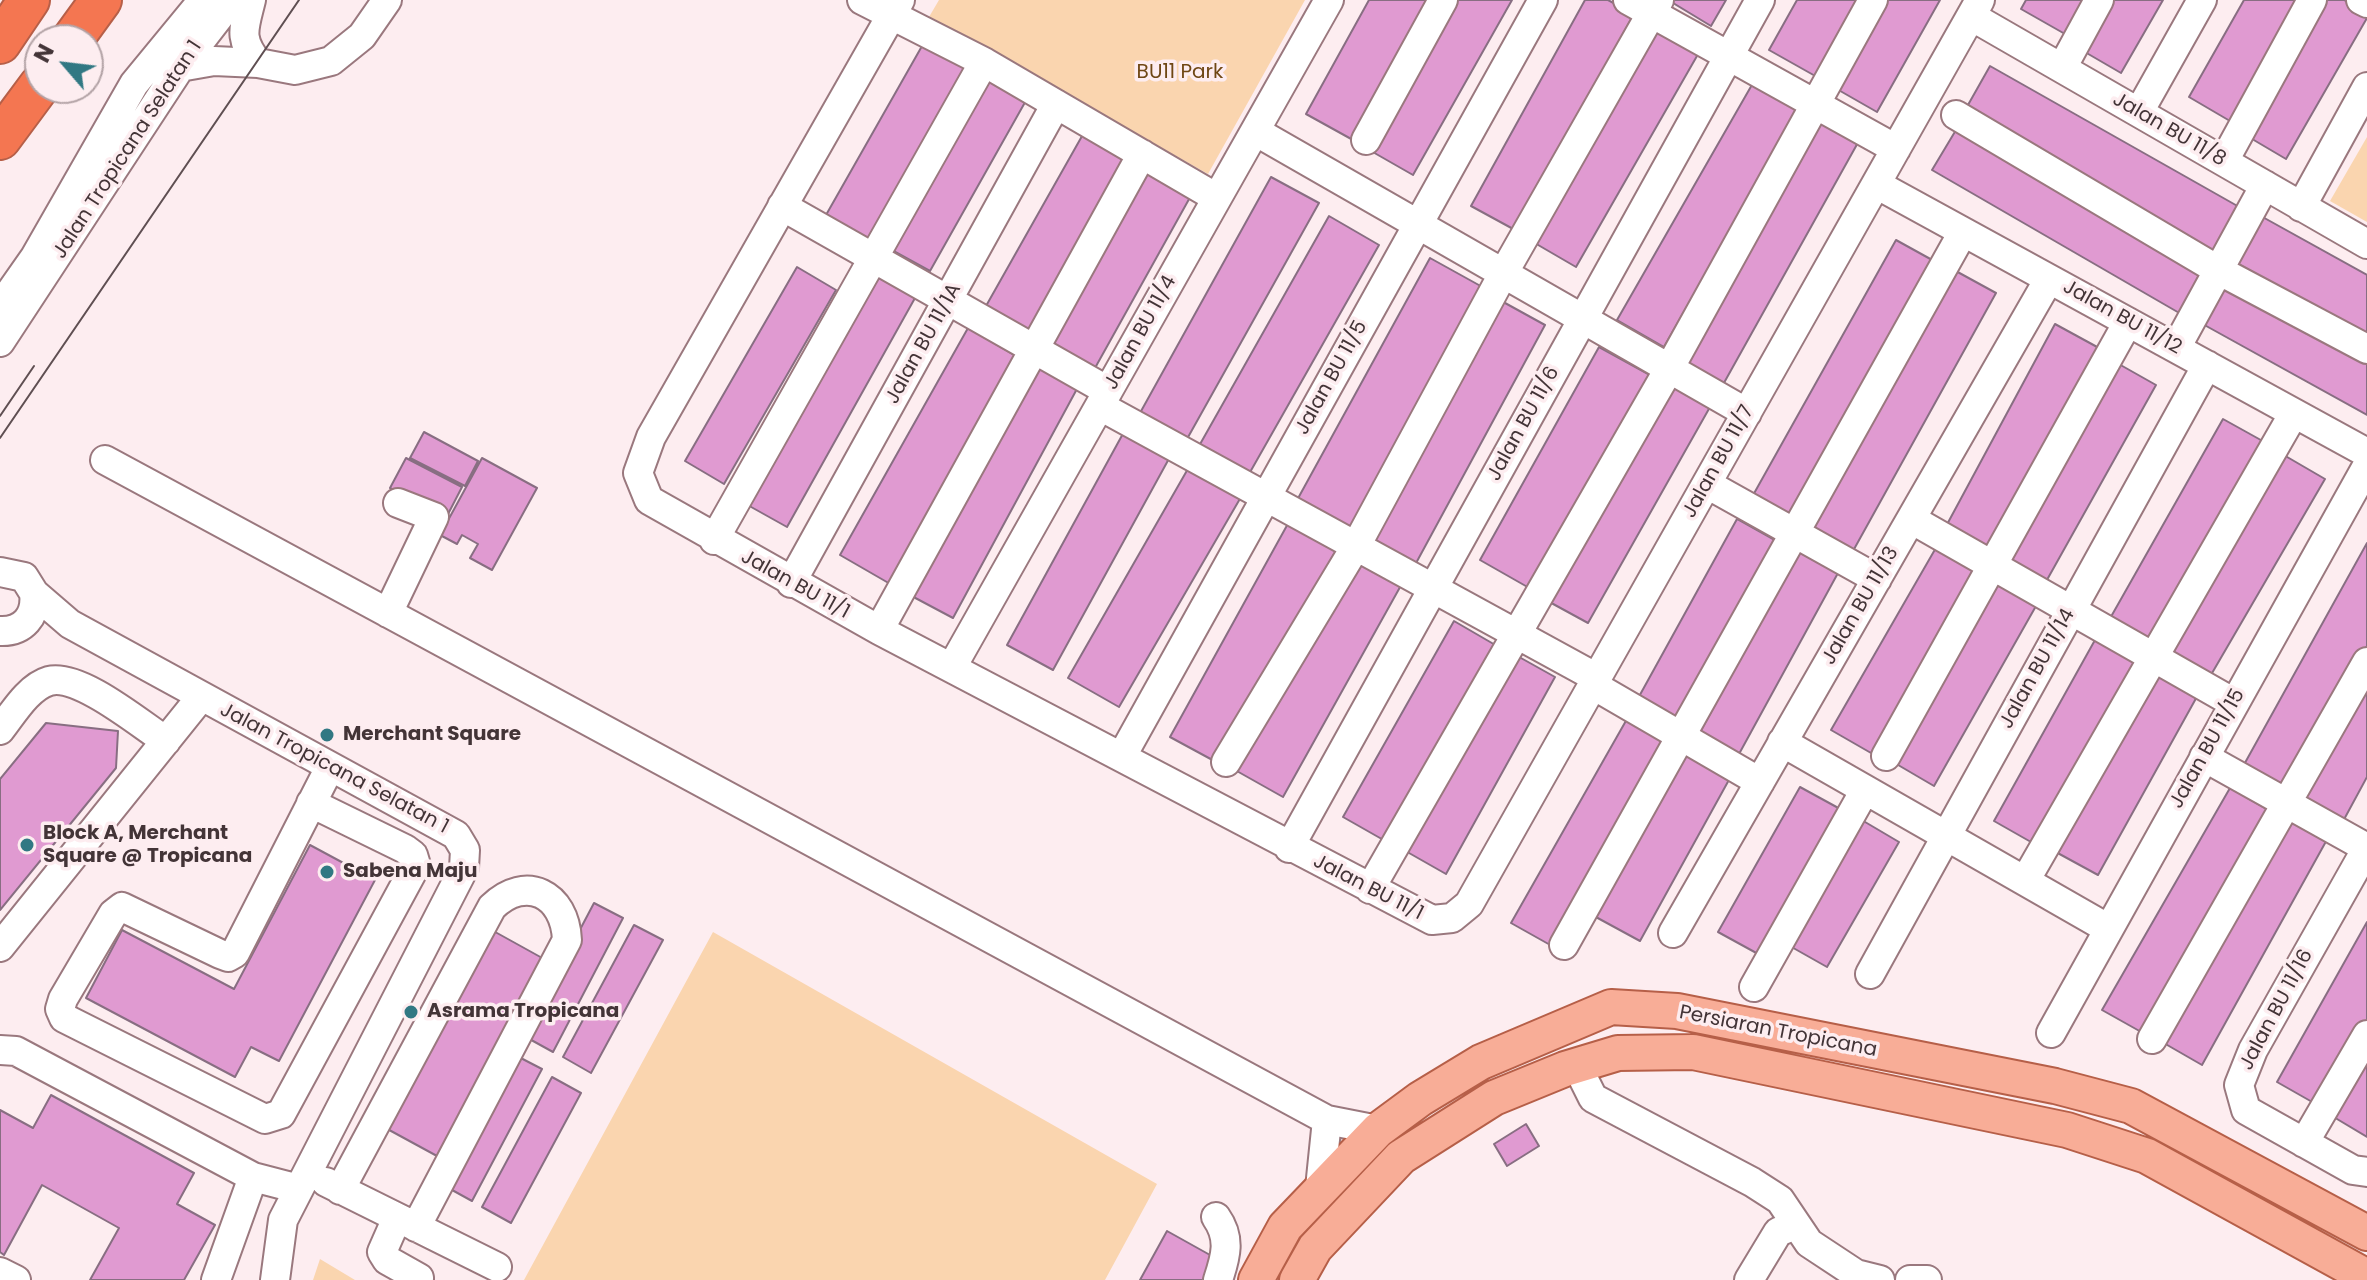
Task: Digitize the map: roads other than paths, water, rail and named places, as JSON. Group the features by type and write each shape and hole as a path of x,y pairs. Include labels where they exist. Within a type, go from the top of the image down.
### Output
{"highway":[{"path":"0,43 29,0"},
{"path":"84,24 101,0"},
{"path":"0,139 26,104"}],"main road":[{"name":"Persiaran Tropicana","path":"1256,1280 1285,1227 1378,1130 1420,1099 1481,1062 1611,1007 1692,1014 2055,1086 2131,1106 2367,1233"},
{"path":"1611,1007 1601,1030 1605,1041 1618,1053"},
{"path":"1545,1034 1566,1049 1571,1067"},
{"name":"Persiaran Tropicana","path":"1297,1280 1315,1248 1401,1157 1494,1098 1571,1067 1618,1053 1693,1052 2067,1130 2147,1156 2367,1277"}],"street":[{"name":"Jalan Tropicana Selatan 1","path":"0,307 35,257 134,84 203,0"},
{"name":"Jalan Tropicana Selatan 1","path":"0,342 181,66 232,0"},
{"path":"251,0 243,32 245,47 258,63"},
{"path":"134,84 181,66 214,61 258,63 295,70 331,61 362,36 387,0"},
{"path":"862,0 895,8 1217,198"},
{"name":"Jalan BU 11/4","path":"952,667 1329,0"},
{"path":"1366,140 1443,0"},
{"name":"Jalan BU 11/5","path":"1122,756 1543,0"},
{"name":"Jalan BU 11/6","path":"1289,848 1760,0"},
{"path":"1370,889 1669,369 1873,0"},
{"path":"2062,68 2099,0"},
{"path":"2139,112 2202,0"},
{"path":"2224,161 2312,0"},
{"path":"2361,0 2367,3"},
{"path":"1226,762 1356,546 1646,4 1729,56 1896,149"},
{"name":"Jalan BU 11/1","path":"895,8 651,437 638,473 649,500 791,583 1122,756 1289,848 1432,920 1452,918"},
{"name":"Jalan BU 11/8","path":"1976,8 2062,68 2367,244"},
{"name":"Jalan BU 11/7","path":"1452,918 1469,904 1976,8"},
{"path":"714,540 871,257 984,62"},
{"path":"2301,207 2367,87"},
{"name":"Jalan BU 11/1A","path":"791,583 1056,104"},
{"path":"1956,115 2218,270 2367,349"},
{"path":"1255,131 1747,413"},
{"path":"879,630 1142,154"},
{"name":"Jalan BU 11/12","path":"1876,184 2367,453"},
{"path":"2176,348 2265,185"},
{"path":"782,206 1035,350 1104,399 1265,498 1516,633 1760,782"},
{"path":"1564,945 1963,232"},
{"name":"Jalan BU 11/13","path":"1673,933 2049,279"},
{"path":"1886,756 2128,322"},
{"name":"Jalan BU 11/14","path":"1870,974 2207,365"},
{"path":"2025,881 2294,413"},
{"path":"105,460 1327,1120 1378,1130"},
{"name":"Jalan BU 11/15","path":"2051,1033 2367,466"},
{"path":"1707,484 1877,579"},
{"path":"388,613 434,517 398,503"},
{"path":"1911,519 2234,703"},
{"name":"Jalan Tropicana Selatan 1","path":"2,570 24,577 34,593 70,624 329,769 456,835 465,850 464,868 283,1220 275,1280"},
{"path":"9,632 34,610 34,593"},
{"path":"9,632 48,621 70,624"},
{"path":"2152,1039 2367,662"},
{"path":"0,730 29,694 48,681 66,682 85,688 166,741"},
{"name":"Jalan Tropicana Selatan 1","path":"0,947 201,697"},
{"path":"1782,742 2107,928"},
{"path":"2204,757 2367,848"},
{"path":"311,803 405,849 413,855 416,865 281,1114 265,1119 64,1018 60,1009 63,999 113,914 122,907 220,954 235,953 311,803 329,769"},
{"path":"1754,987 1865,790"},
{"name":"Jalan BU 11/16","path":"2360,1171 2246,1110 2239,1085 2253,1050 2367,848"},
{"path":"340,1190 492,907 507,892 526,889 543,895 558,907 566,921 567,940 406,1222 382,1252 387,1260 419,1278"},
{"path":"2304,1143 2367,1035"},
{"path":"0,1050 16,1051 253,1177 303,1181 340,1190 497,1267"},
{"path":"1571,1067 1593,1098 1752,1182 1780,1200 1809,1243 1831,1260 1856,1274 1880,1280"},
{"path":"1320,1188 1327,1120"},
{"path":"216,1280 253,1177"},
{"path":"1216,1217 1226,1231 1226,1256 1218,1280"},
{"path":"1749,1280 1778,1232 1795,1225"},
{"path":"0,1272 16,1280"},
{"path":"1910,1280 1927,1280"}],"tram line":[{"path":"0,438 299,0"},
{"path":"0,416 34,366"}],"place":[{"name":"Merchant Square","path":"327,735"},
{"name":"Block A, Merchant Square @ Tropicana","path":"27,845"},
{"name":"Sabena Maju","path":"327,872"},
{"name":"Asrama Tropicana","path":"411,1012"}],"park label":[{"name":"BU11 Park","path":"1180,73"}]}
